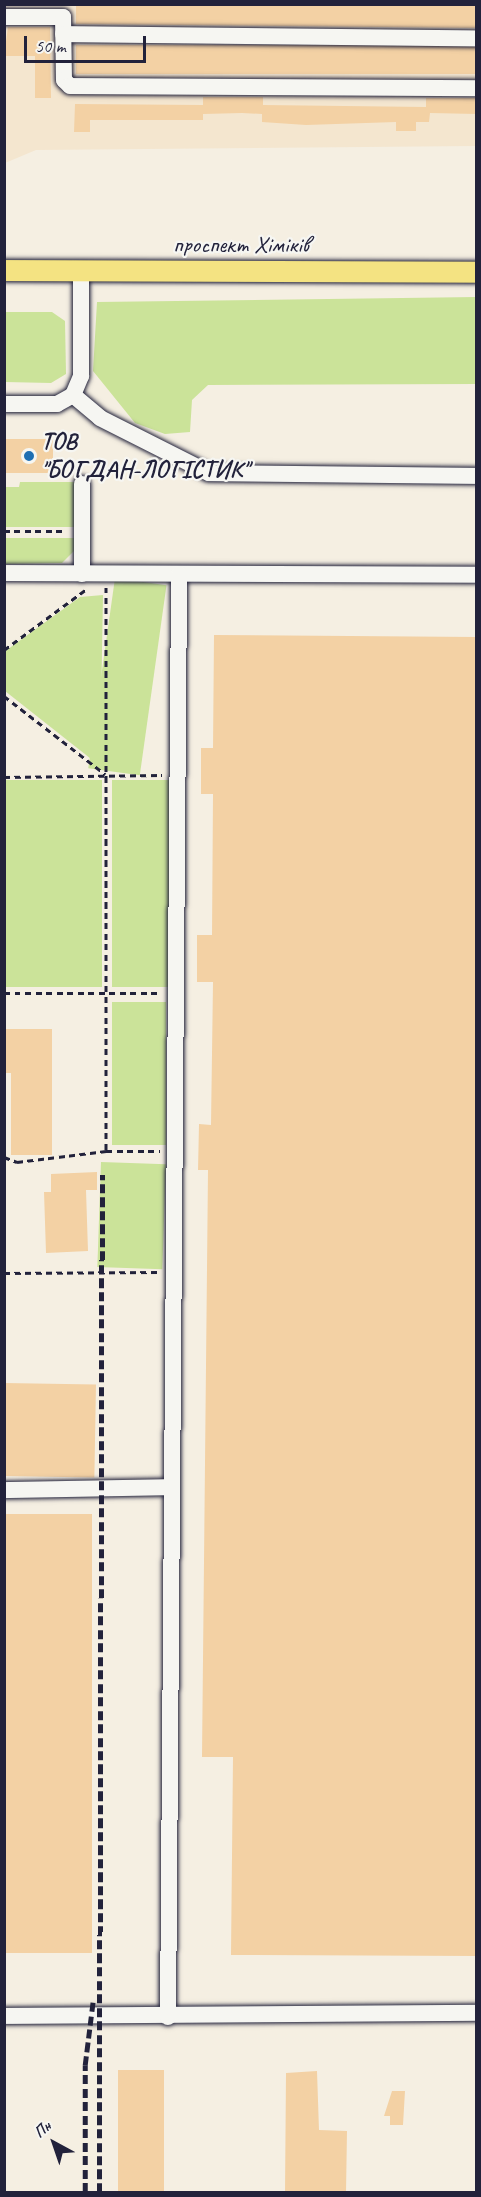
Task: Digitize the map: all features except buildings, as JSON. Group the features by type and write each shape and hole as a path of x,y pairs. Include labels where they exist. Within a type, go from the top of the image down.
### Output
{"main road":[{"name":"проспект Хіміків","path":"4,270 477,272"}],"lane":[{"path":"4,17 63,11 64,80 70,86 477,88"},
{"path":"63,34 477,39"},
{"path":"4,404 57,404 73,395 81,376 81,270"},
{"path":"73,395 100,418 209,473 477,476"},
{"path":"82,484 82,574"},
{"path":"4,573 477,575"},
{"path":"168,2017 179,574"},
{"path":"4,1490 171,1487"},
{"path":"4,2016 168,2017 477,2013"}],"path":[{"path":"4,531 82,532"},
{"path":"4,650 106,574"},
{"path":"106,574 106,1151"},
{"path":"4,696 107,776"},
{"path":"4,777 176,775"},
{"path":"4,993 177,992"},
{"path":"4,1157 17,1162 106,1151 174,1151"},
{"path":"4,1273 172,1272"}],"shaded area":[{"path":"5,5 476,5 476,146 36,150 5,163"}],"green space":[{"path":"476,297 476,384 208,385 192,400 190,432 165,434 135,423 93,371 97,302"},
{"path":"5,312 52,312 65,321 66,374 51,383 5,382"},
{"path":"20,482 75,482 75,527 5,527 5,487 19,487"},
{"path":"4,538 74,538 74,551 62,563 5,564"},
{"path":"115,578 166,585 140,775 88,768"},
{"path":"103,595 100,766 5,691 4,652 80,597"},
{"path":"5,780 102,780 102,987 5,987"},
{"path":"112,780 169,780 169,987 112,987"},
{"path":"112,1002 166,1002 166,1145 112,1145"},
{"path":"101,1162 166,1164 162,1269 97,1267"}],"railway":[{"path":"99,2192 102,1175"},
{"path":"85,2192 85,2065 93,2001"}],"place":[{"name":"ТОВ \"БОГДАН-ЛОГІСТИК\"","path":"29,456"}]}
